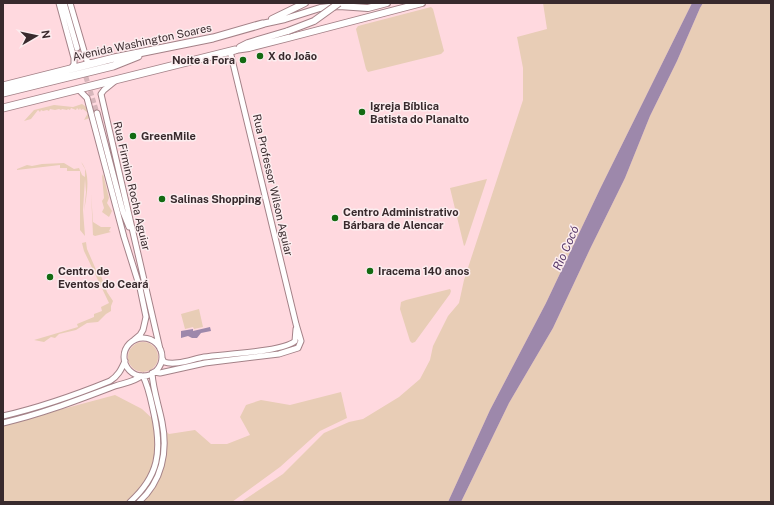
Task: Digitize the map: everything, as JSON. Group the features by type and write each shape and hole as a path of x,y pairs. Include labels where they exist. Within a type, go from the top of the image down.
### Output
{"highway":[{"name":"Avenida Washington Soares","path":"3,86 151,50 196,42 262,24"},
{"path":"3,93 113,66 151,50"},
{"path":"3,108 233,50"}],"main road":[{"name":"Avenida Washington Soares","path":"262,24 305,3"},
{"path":"233,50 248,43 288,32 314,21 339,3"},
{"name":"Avenida Washington Soares","path":"262,24 285,19 320,8 333,6 368,8 387,3"},
{"path":"233,50 249,48 422,3"}],"street":[{"path":"59,3 74,58 74,64 71,69"},
{"path":"64,3 77,48"},
{"path":"70,3 87,61 92,64"},
{"name":"Rua Professor Wilson Aguiar","path":"233,50 301,341 298,348 279,354 245,359"},
{"name":"Rua Firmino Rocha Aguiar","path":"116,80 101,94 160,349"},
{"name":"Rua Firmino Rocha Aguiar","path":"78,89 87,98 124,237 140,288 146,317 145,325 140,335 134,340"},
{"path":"97,112 123,212 134,237"},
{"path":"3,416 36,409 58,402 110,381 120,372 125,361 126,349 134,340 146,338 152,340 160,349 164,362 168,363 202,357 263,350 294,343 296,339 296,324"},
{"path":"153,372 160,373 187,367 245,359 244,352"},
{"path":"3,423 42,413 137,379 153,372 159,367 162,358"},
{"path":"125,361 130,371 142,376 148,386 159,443 154,469 148,483 130,502"},
{"path":"185,361 187,367"},
{"path":"139,502 154,484 160,471 163,458 164,435 153,372"}],"shaded area":[{"path":"543,3 692,3 600,189 546,303 490,410 448,502 241,502 283,474 324,433 349,422 363,419 399,397 420,379 430,360 433,346 448,316 459,303 464,280 523,100 523,68 517,37 547,29"},
{"name":"Rio Cocó","path":"692,3 703,3 650,116 625,178 553,328 509,403 461,502 448,502 490,410 546,303 600,189"},
{"path":"703,3 771,3 771,502 461,502 509,403 553,328 625,178 650,116"},
{"path":"431,7 433,9 444,51 441,54 368,72 356,29 358,26"},
{"path":"82,104 88,108 90,118 84,120 88,113 83,109 81,110 80,108 79,110 77,108 76,110 71,108 70,110 41,110 40,112 38,110 31,119 24,121 34,110 54,105 73,107"},
{"path":"64,163 74,169 79,168 82,175 85,177 85,170 87,179 87,193 84,212 86,192 85,179 83,210 85,236 80,230 80,171 67,171 67,168 60,168 60,165 17,170 27,165 32,166"},
{"path":"103,174 109,198 107,203 112,211 109,217 102,212 104,208 102,201 104,198"},
{"path":"487,179 465,245 464,246 450,188"},
{"path":"91,193 93,222 101,227 111,227 109,231 111,232 95,236 93,235"},
{"path":"86,242 87,249 97,272 101,276 107,292 113,301 111,311 98,322 87,323 76,330 59,334 55,338 51,337 44,342 34,340 78,327 77,324 94,317 94,314 102,311 101,307 109,303 84,251 82,243"},
{"path":"450,289 450,294 415,342 412,343 410,341 400,309 401,302"},
{"path":"199,309 203,327 185,329 181,314"},
{"path":"210,327 211,331 201,333 197,338 188,336 181,338 181,331 193,329 193,331"},
{"path":"143,342 154,346 158,357 154,368 143,372 132,368 128,357 132,346"},
{"path":"341,392 347,418 320,431 280,467 232,502 3,502 3,425 115,395 142,409 169,434 195,430 211,444 227,444 250,435 240,417 246,405 261,400 290,405"}],"tunnel":[{"path":"77,48 97,113"}],"place":[{"name":"X do João","path":"260,56"},
{"name":"Noite a Fora","path":"243,60"},
{"name":"Igreja Bíblica Batista do Planalto","path":"362,112"},
{"name":"GreenMile","path":"133,136"},
{"name":"Salinas Shopping","path":"162,199"},
{"name":"Centro Administrativo Bárbara de Alencar","path":"335,218"},
{"name":"Iracema 140 anos","path":"370,271"},
{"name":"Centro de Eventos do Ceará","path":"50,277"}]}
